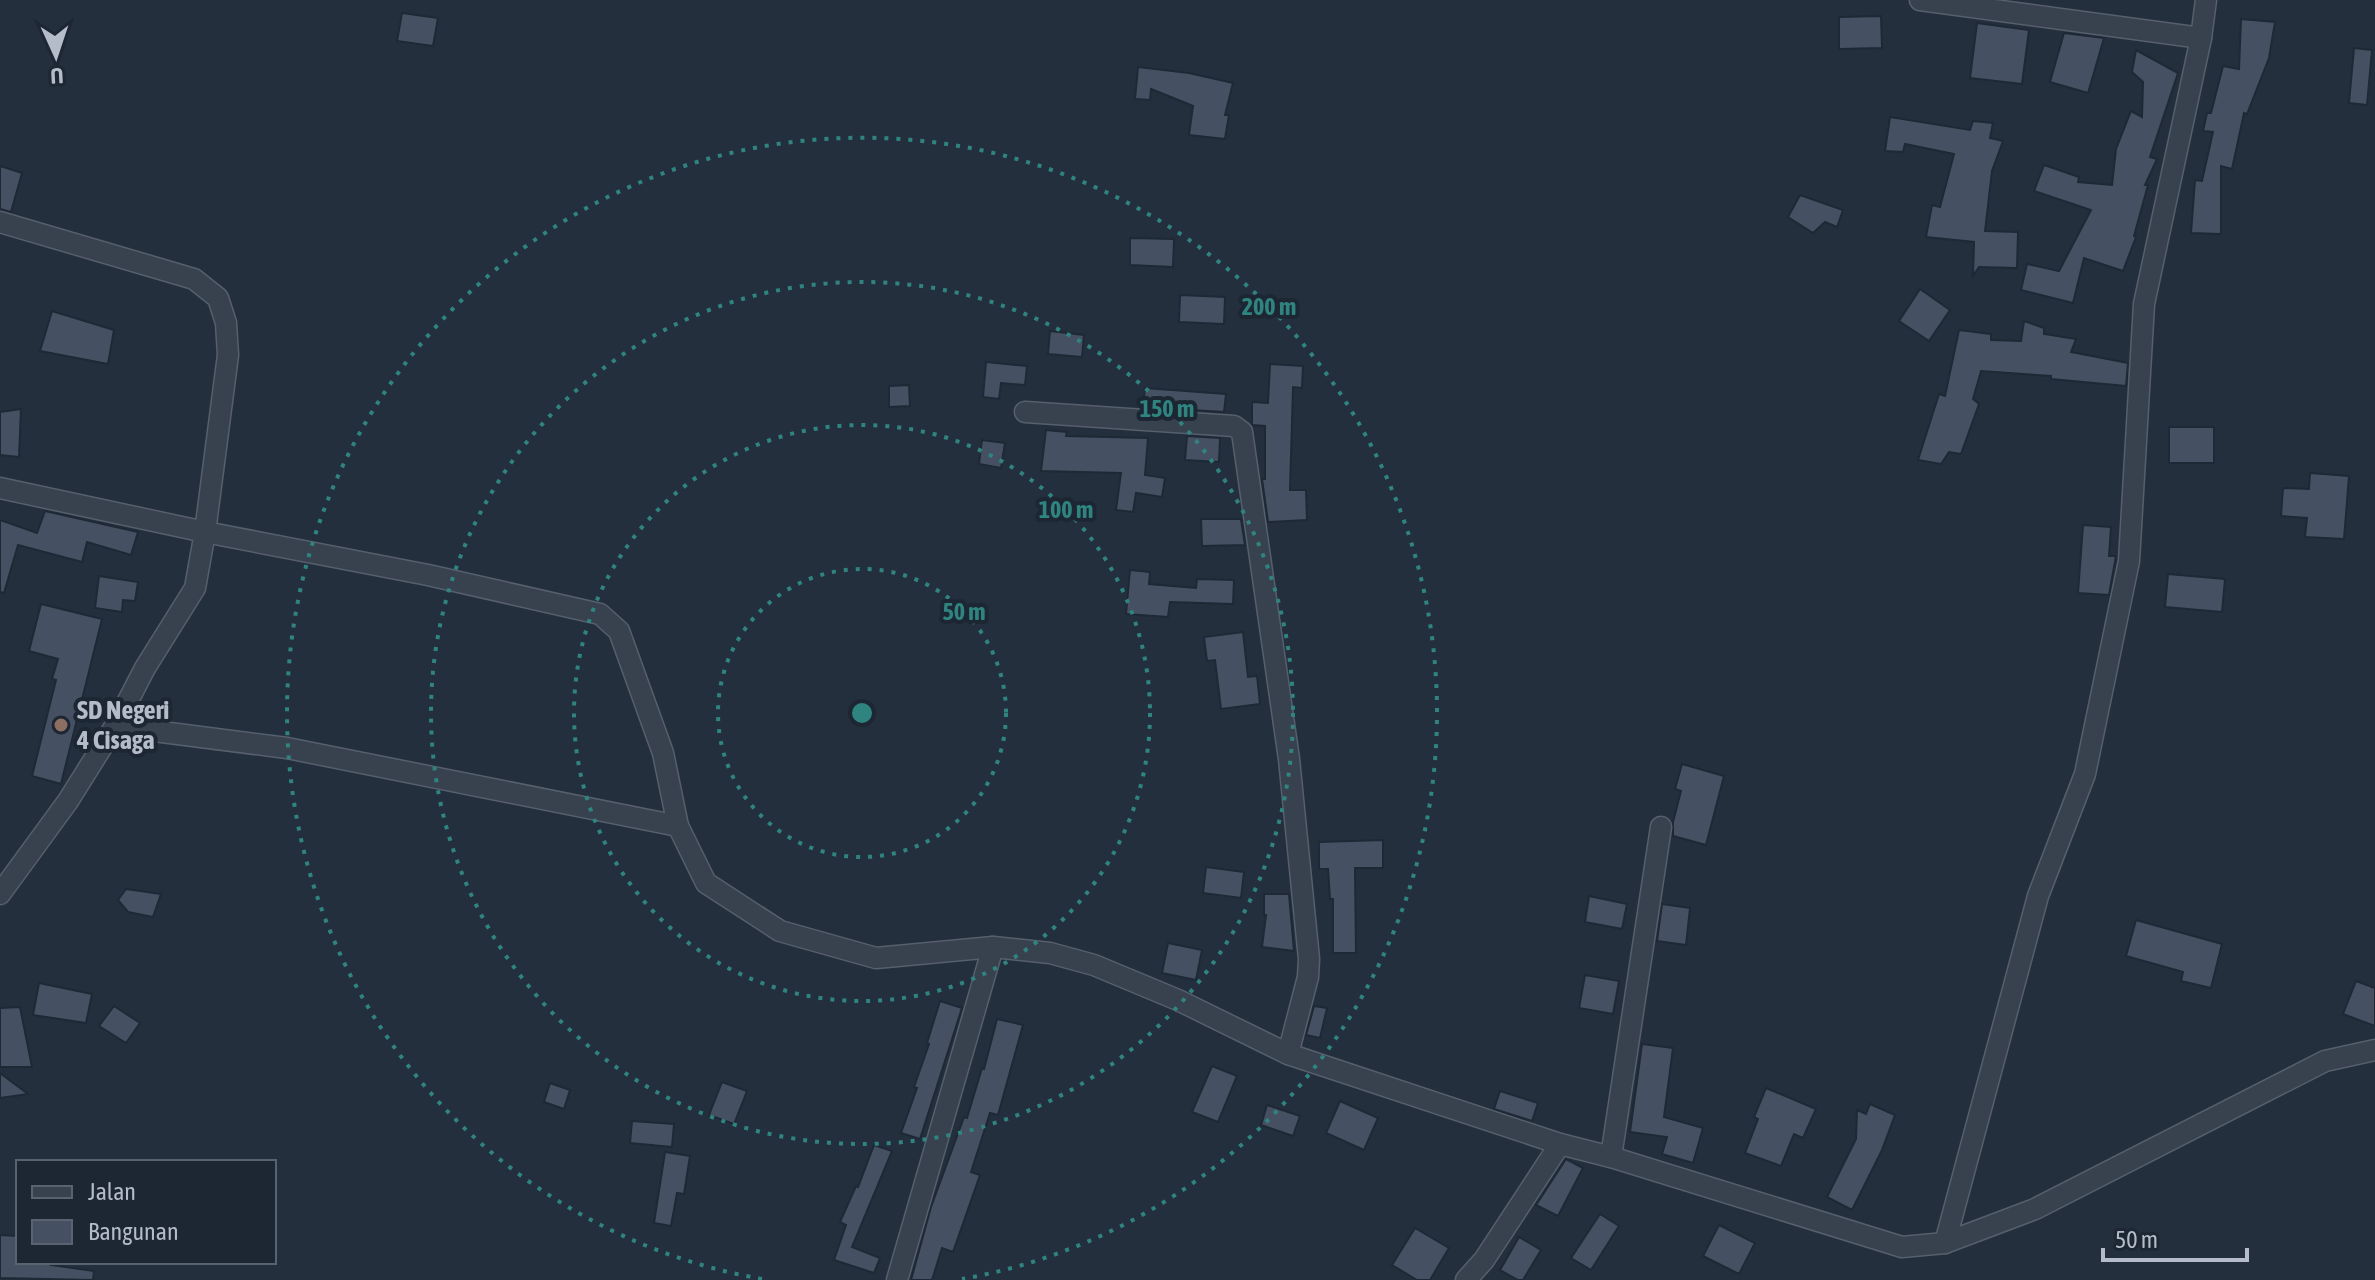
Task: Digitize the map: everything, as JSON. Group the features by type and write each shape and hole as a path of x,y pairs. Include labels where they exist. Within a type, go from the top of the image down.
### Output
{"street":[{"path":"1920,0 2201,38"},
{"path":"1945,1243 2038,896 2085,774 2129,561 2144,304 2201,38 2206,0"},
{"path":"0,222 194,279 218,298 226,323 228,355 195,588 68,801 0,894"},
{"path":"1025,412 1234,426 1242,432 1289,759 1309,959 1308,977 1288,1054"},
{"path":"0,488 428,575 600,614 619,631 663,753 678,826 706,883 780,931 876,958 993,947 1050,953 1094,965 1209,1014 1288,1054 1560,1144 1902,1247 1945,1243 2035,1209 2325,1061 2375,1050"},
{"path":"115,726 287,748 678,826"},
{"path":"1611,1157 1661,827"},
{"path":"897,1280 993,947"},
{"path":"1466,1280 1484,1260 1560,1144"}],"building":[{"path":"402,13 438,18 433,46 397,41"},
{"path":"1881,16 1882,48 1839,49 1839,17"},
{"path":"2241,19 2275,22 2269,58 2247,114 2244,113 2232,169 2221,166 2221,234 2191,233 2195,180 2202,181 2213,132 2203,131 2207,113 2211,113 2223,66 2239,69"},
{"path":"1977,23 2029,30 2022,84 1970,78"},
{"path":"2064,33 2104,38 2088,93 2050,82"},
{"path":"2354,48 2372,50 2367,105 2349,103"},
{"path":"2136,50 2178,73 2150,157 2157,159 2145,185 2148,185 2136,237 2123,271 2084,258 2073,303 2021,290 2027,264 2059,271 2091,210 2034,191 2044,165 2079,177 2078,182 2112,185 2116,149 2131,111 2142,117 2143,82 2132,72"},
{"path":"1138,67 1189,73 1233,83 1225,115 1229,115 1225,139 1189,135 1193,106 1151,89 1150,100 1135,99"},
{"path":"1890,117 1970,130 1973,121 1993,123 1990,138 2003,141 1992,171 1985,231 2018,232 2017,268 1979,267 1973,276 1974,242 1926,237 1932,205 1940,207 1954,154 1905,144 1903,152 1885,151"},
{"path":"0,166 22,173 11,212 0,209"},
{"path":"1800,195 1843,210 1837,227 1825,222 1813,233 1788,217"},
{"path":"1130,238 1174,239 1173,267 1130,265"},
{"path":"1920,289 1950,310 1929,341 1899,321"},
{"path":"1180,295 1225,297 1224,324 1179,322"},
{"path":"52,311 114,330 108,364 40,351"},
{"path":"2024,321 2044,328 2044,334 2076,339 2071,352 2128,363 2126,386 1981,371 1973,399 1979,404 1961,454 1949,452 1941,464 1918,460 1939,394 1945,396 1959,330 1991,334 1991,340 2021,341"},
{"path":"1050,331 1084,335 1082,357 1048,354"},
{"path":"986,362 1027,366 1025,385 1001,383 999,399 983,397"},
{"path":"1270,364 1303,366 1302,388 1293,387 1290,490 1306,490 1307,520 1268,522 1262,479 1265,479 1265,426 1252,425 1252,402 1268,403"},
{"path":"909,385 910,406 889,407 889,386"},
{"path":"1145,388 1226,394 1224,412 1143,407"},
{"path":"21,409 19,457 0,455 0,412"},
{"path":"2169,427 2214,427 2214,463 2169,463"},
{"path":"1046,430 1067,432 1066,436 1148,438 1145,475 1165,478 1162,497 1136,493 1133,512 1116,510 1121,473 1041,471"},
{"path":"1187,436 1220,438 1219,462 1185,460"},
{"path":"982,440 1005,443 1001,468 979,464"},
{"path":"2310,473 2349,476 2344,539 2305,537 2307,518 2281,516 2283,488 2309,489"},
{"path":"45,511 138,532 131,555 87,542 82,562 18,545 4,593 0,592 0,520 37,533"},
{"path":"1201,519 1241,519 1245,545 1202,546"},
{"path":"2083,525 2111,527 2109,556 2116,556 2109,595 2078,593"},
{"path":"1130,570 1150,572 1149,584 1196,588 1197,579 1234,580 1233,604 1170,602 1168,617 1126,614"},
{"path":"2168,574 2225,579 2222,612 2165,607"},
{"path":"99,576 138,582 135,601 123,600 122,612 95,608"},
{"path":"41,604 102,619 61,784 32,776 56,680 52,679 58,659 29,651"},
{"path":"1243,632 1248,677 1257,676 1260,704 1221,709 1215,660 1207,661 1204,637"},
{"path":"1682,764 1724,776 1706,845 1673,836 1673,822 1681,791 1675,789"},
{"path":"1383,840 1383,868 1355,868 1356,953 1333,953 1333,899 1330,899 1328,869 1319,869 1319,842"},
{"path":"1206,867 1244,872 1241,898 1203,893"},
{"path":"126,889 161,894 153,917 128,912 118,900"},
{"path":"1264,894 1289,894 1294,951 1262,947 1266,915"},
{"path":"1589,896 1627,904 1622,929 1585,922"},
{"path":"1662,904 1690,908 1686,945 1657,941"},
{"path":"2136,920 2222,944 2211,988 2181,981 2183,972 2126,956"},
{"path":"1168,943 1202,950 1196,980 1162,973"},
{"path":"1585,975 1619,981 1613,1014 1579,1008"},
{"path":"2356,981 2375,988 2375,1026 2343,1014"},
{"path":"39,983 92,994 86,1023 33,1015"},
{"path":"940,1001 962,1008 920,1139 901,1133 917,1088 914,1087"},
{"path":"114,1006 140,1023 126,1043 99,1026"},
{"path":"1314,1006 1327,1008 1320,1038 1306,1035"},
{"path":"20,1007 32,1067 0,1067 0,1008"},
{"path":"997,1019 1023,1025 998,1115 990,1113 971,1172 980,1175 953,1252 942,1248 932,1280 911,1280 931,1207 964,1117 967,1118"},
{"path":"1642,1044 1673,1048 1664,1117 1703,1128 1693,1163 1662,1154 1667,1137 1630,1132"},
{"path":"1212,1066 1237,1076 1218,1122 1192,1112"},
{"path":"0,1073 28,1094 0,1098"},
{"path":"722,1082 747,1091 734,1124 709,1115"},
{"path":"550,1083 570,1090 564,1109 544,1102"},
{"path":"1766,1088 1816,1109 1803,1138 1794,1134 1781,1166 1745,1153 1758,1119 1754,1117"},
{"path":"1500,1091 1538,1103 1532,1121 1494,1109"},
{"path":"1340,1101 1378,1118 1364,1150 1326,1133"},
{"path":"1870,1104 1895,1115 1882,1150 1852,1210 1827,1197 1856,1139 1857,1110 1866,1114"},
{"path":"1267,1105 1300,1116 1293,1136 1261,1125"},
{"path":"632,1121 674,1124 672,1147 630,1143"},
{"path":"874,1145 892,1151 852,1247 880,1258 874,1273 834,1260 846,1225 840,1222"},
{"path":"665,1152 690,1156 684,1194 677,1193 671,1226 654,1223"},
{"path":"1566,1159 1583,1168 1558,1216 1536,1205"},
{"path":"1600,1214 1619,1226 1591,1270 1571,1258"},
{"path":"1719,1225 1755,1243 1739,1274 1703,1256"},
{"path":"1415,1228 1449,1248 1430,1280 1417,1280 1392,1265"},
{"path":"0,1235 16,1236 16,1264 51,1264 94,1271 93,1280 0,1278"},
{"path":"1519,1237 1541,1250 1523,1280 1500,1270"}],"place":[{"name":"SD Negeri 4 Cisaga","path":"61,725"}]}
